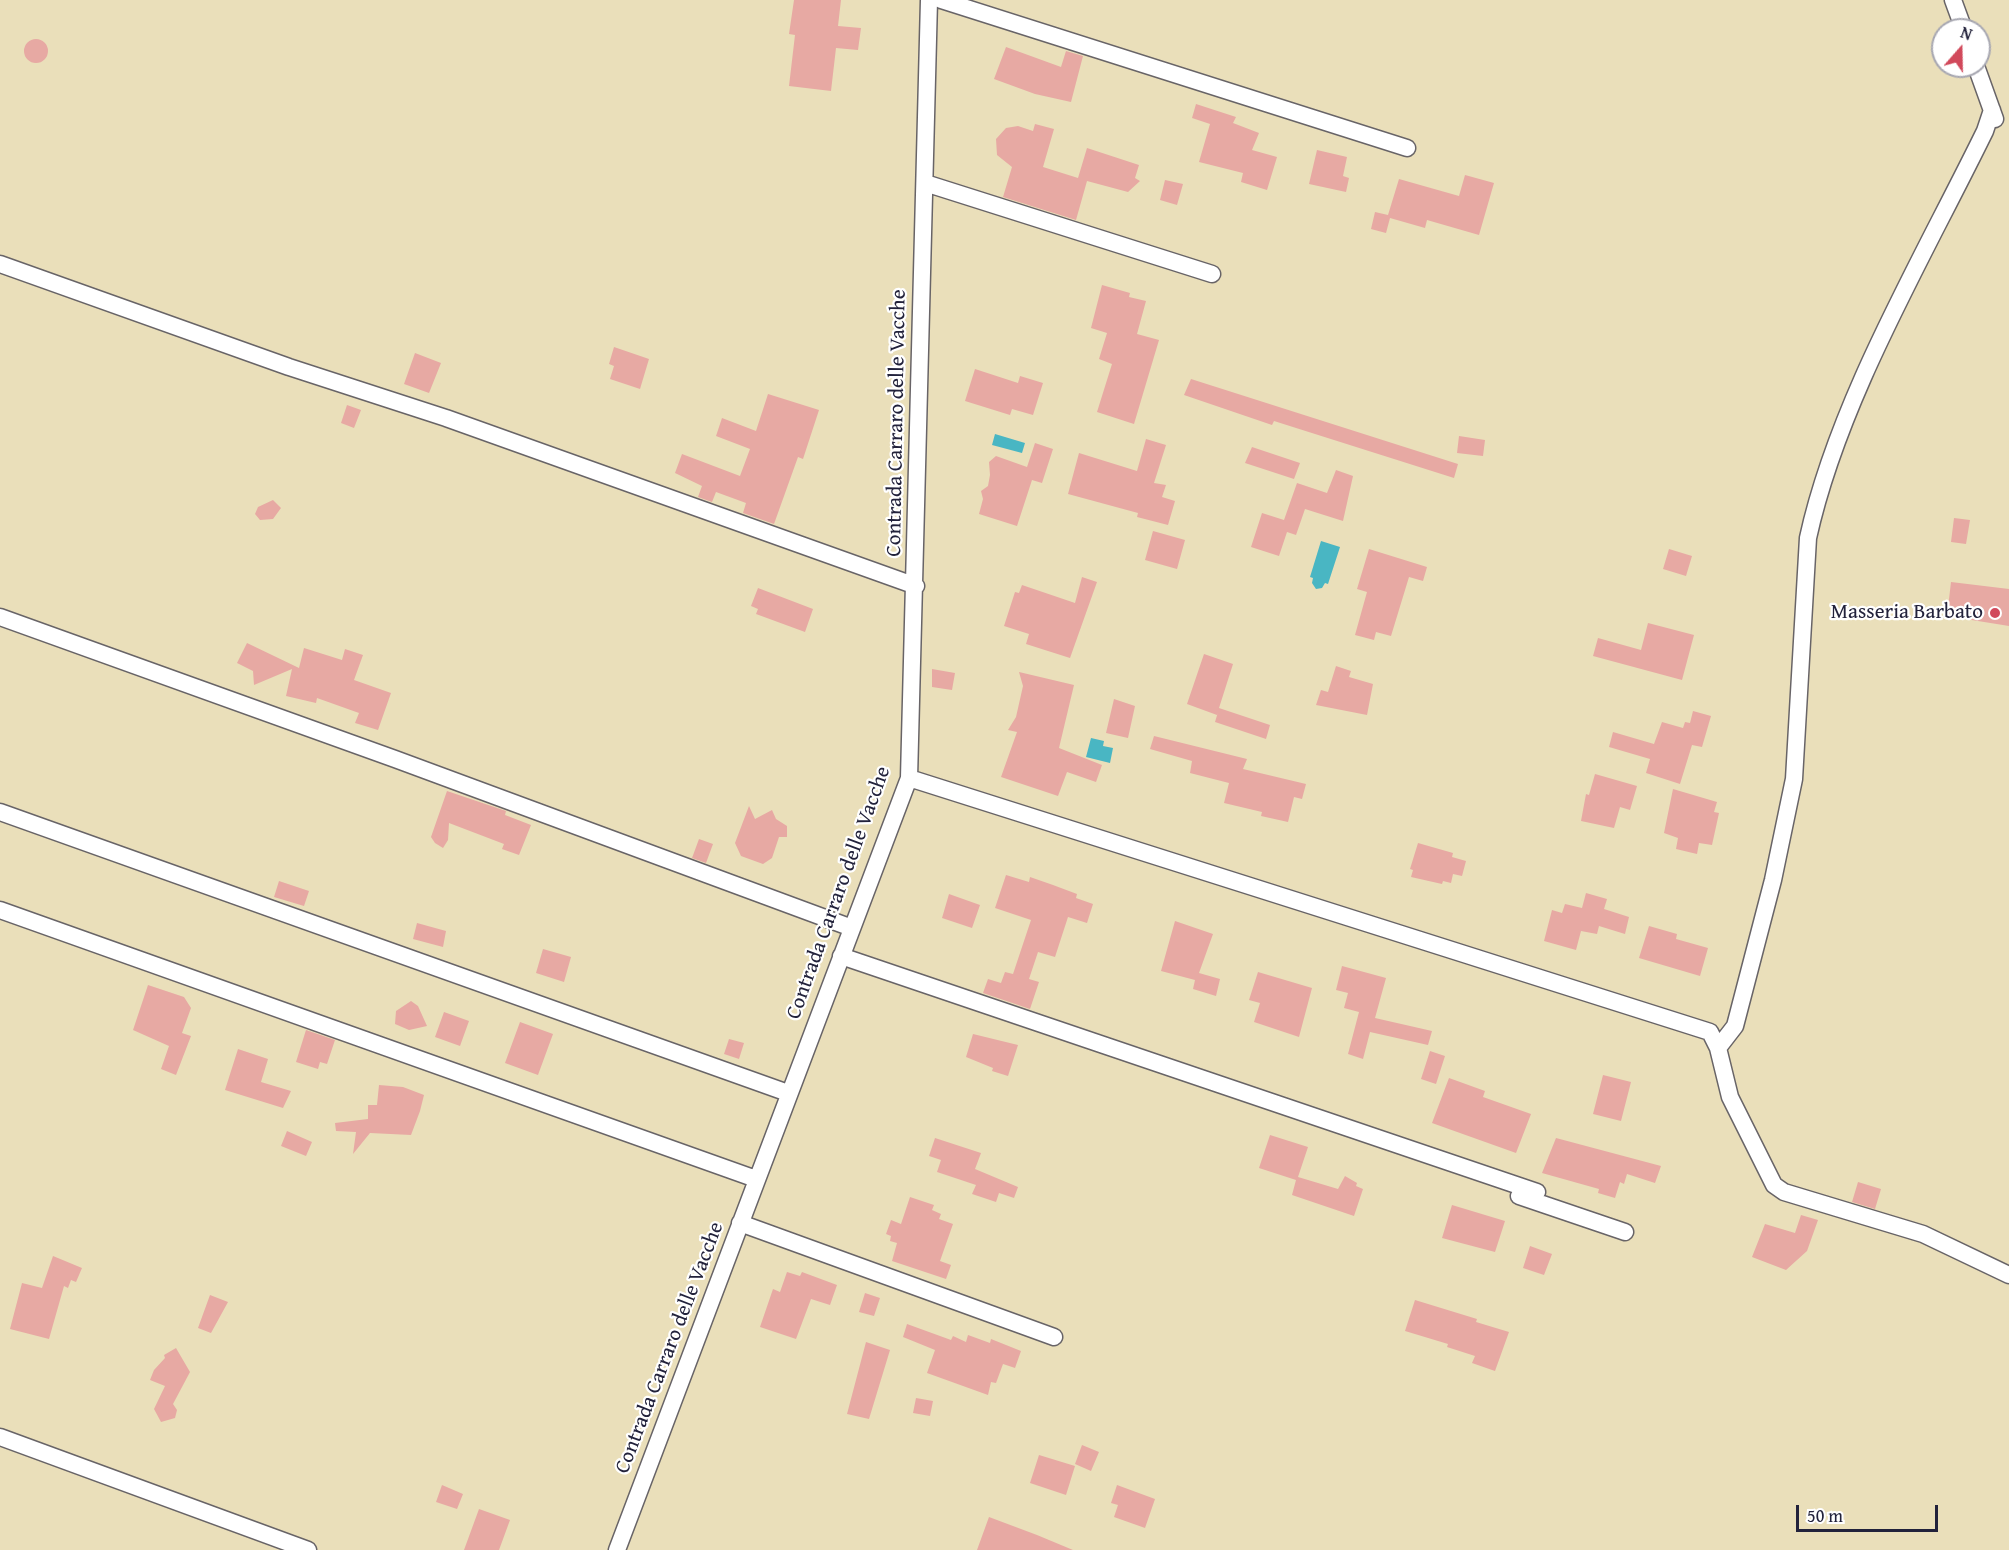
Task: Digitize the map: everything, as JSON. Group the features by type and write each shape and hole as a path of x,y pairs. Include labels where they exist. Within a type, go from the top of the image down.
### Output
{"street":[{"name":"Contrada Carraro delle Vacche","path":"617,1550 680,1389 788,1093 909,778 916,586 929,0"},
{"path":"941,0 1407,148"},
{"path":"1953,0 1960,18"},
{"path":"1718,1048 1735,1026 1773,879 1794,779 1808,538 1816,500 1874,357 1985,131 1995,118 1980,78"},
{"path":"925,183 1212,274"},
{"path":"0,264 289,367 446,418 916,586"},
{"path":"0,617 395,759 852,928"},
{"path":"909,778 1710,1032 1718,1048 1730,1097 1774,1185 1785,1192 1923,1234 2009,1275"},
{"path":"0,812 788,1093"},
{"path":"0,910 756,1179"},
{"path":"841,956 1537,1192"},
{"path":"1458,1166 1474,1182 1625,1232"},
{"path":"741,1223 1054,1337"},
{"path":"0,1437 308,1550"}],"water":[{"path":"995,434 1025,443 1022,453 992,445"},
{"path":"1321,541 1340,547 1328,584 1325,583 1322,588 1316,589 1312,583 1313,578 1310,577"},
{"path":"1091,738 1104,741 1103,746 1113,748 1110,763 1086,757"}],"building":[{"path":"794,0 841,0 838,26 861,28 858,50 836,48 831,91 789,86 795,35 789,34"},
{"path":"36,39 45,42 48,51 45,60 36,63 27,60 24,51 27,42"},
{"path":"1006,47 1061,67 1066,51 1083,56 1071,102 1035,94 994,79"},
{"path":"1196,104 1236,117 1233,123 1259,133 1252,150 1277,157 1267,190 1241,182 1243,173 1199,162 1210,124 1192,118"},
{"path":"1035,124 1054,129 1043,167 1078,178 1087,148 1139,165 1135,178 1140,181 1128,192 1087,181 1076,220 1003,197 1012,167 997,155 996,139 1006,128 1018,126 1033,131"},
{"path":"1317,150 1347,157 1343,176 1349,178 1346,192 1309,184"},
{"path":"1465,175 1494,183 1479,235 1427,220 1425,228 1390,218 1386,233 1371,229 1375,212 1388,215 1399,179 1459,196"},
{"path":"1165,180 1183,184 1177,205 1160,200"},
{"path":"1102,285 1130,293 1129,297 1146,301 1137,334 1159,340 1134,424 1097,412 1112,364 1099,359 1107,333 1091,328"},
{"path":"614,347 649,359 640,389 610,379 614,366 609,364"},
{"path":"415,353 441,363 429,393 404,384"},
{"path":"975,369 1018,383 1020,376 1043,383 1033,415 1012,409 1010,415 965,401"},
{"path":"1191,379 1458,464 1454,478 1274,421 1272,425 1184,395"},
{"path":"768,394 819,410 803,459 798,457 774,524 743,513 746,503 716,492 712,502 698,497 702,486 675,473 682,454 740,476 750,449 716,436 722,418 756,431"},
{"path":"347,405 361,410 354,428 341,423"},
{"path":"1459,436 1485,440 1483,456 1457,453"},
{"path":"1146,439 1166,445 1154,483 1166,485 1162,497 1175,501 1168,525 1137,517 1138,513 1068,494 1079,453 1137,471"},
{"path":"1035,443 1053,449 1042,483 1032,480 1017,526 979,514 983,499 981,491 988,486 989,462 996,456 1027,467"},
{"path":"1252,447 1300,463 1294,479 1245,463"},
{"path":"1336,470 1353,476 1343,521 1305,509 1296,535 1287,532 1279,556 1251,547 1262,513 1284,520 1297,483 1327,493"},
{"path":"273,500 281,508 273,519 260,520 255,514 258,507"},
{"path":"1954,518 1970,520 1966,544 1951,542"},
{"path":"1153,531 1185,540 1177,569 1145,560"},
{"path":"1369,549 1427,567 1423,581 1409,577 1391,636 1376,632 1374,640 1355,635 1367,592 1357,589"},
{"path":"1669,549 1692,556 1686,576 1663,569"},
{"path":"1082,577 1097,582 1070,658 1026,644 1029,634 1004,626 1015,592 1019,593 1022,585 1075,603"},
{"name":"Masseria Barbato","path":"1951,582 2009,589 2009,626 1947,616"},
{"path":"758,588 813,609 805,632 756,614 758,609 751,606"},
{"path":"1648,623 1694,635 1682,680 1593,656 1598,638 1641,650"},
{"path":"247,643 299,668 304,648 342,660 345,649 363,655 354,680 391,693 378,730 355,723 359,713 317,698 316,703 286,696 292,669 254,685 253,671 237,663"},
{"path":"1204,654 1233,664 1219,708 1270,725 1266,739 1215,722 1218,712 1217,715 1187,704"},
{"path":"1336,666 1351,671 1349,677 1373,684 1367,715 1316,705 1321,690 1328,692"},
{"path":"932,669 955,673 952,690 932,687"},
{"path":"1019,672 1074,685 1059,748 1102,765 1096,782 1067,772 1058,796 1001,777 1017,732 1008,730 1016,717 1023,686"},
{"path":"1114,699 1135,706 1128,738 1106,733"},
{"path":"1693,711 1711,716 1702,747 1692,745 1680,784 1646,773 1650,759 1609,747 1613,732 1654,744 1662,722 1683,728 1685,722 1690,723"},
{"path":"1154,736 1247,759 1243,769 1306,784 1302,799 1294,797 1288,822 1261,816 1262,812 1224,803 1229,783 1190,773 1192,761 1150,749"},
{"path":"1595,774 1637,786 1630,810 1620,807 1614,828 1581,821 1586,794 1589,795"},
{"path":"1673,789 1717,802 1714,812 1719,813 1712,845 1699,843 1697,854 1676,849 1678,838 1664,833"},
{"path":"447,791 506,811 505,815 531,825 519,855 502,849 504,844 449,823 448,840 443,848 435,843 431,837"},
{"path":"749,806 755,819 772,810 776,819 787,826 787,837 779,837 772,858 763,864 741,856 735,843"},
{"path":"699,839 713,844 706,863 692,858"},
{"path":"1418,843 1453,853 1452,857 1466,861 1462,876 1453,874 1451,883 1443,881 1442,884 1411,877 1413,870 1410,869"},
{"path":"1006,875 1029,882 1030,877 1077,894 1076,898 1093,904 1087,923 1068,917 1055,957 1038,952 1029,979 1039,982 1030,1009 983,993 988,979 1001,983 1005,972 1013,974 1031,920 995,908"},
{"path":"279,881 309,891 304,906 274,897"},
{"path":"1586,893 1607,899 1604,909 1629,917 1625,934 1599,926 1597,934 1581,931 1576,950 1544,941 1552,910 1562,913 1565,904 1582,908"},
{"path":"949,894 980,905 972,928 942,918"},
{"path":"1175,921 1213,934 1199,973 1220,979 1216,996 1193,989 1195,980 1161,971"},
{"path":"417,923 446,931 443,947 413,939"},
{"path":"1649,926 1677,934 1676,939 1708,948 1700,976 1639,958"},
{"path":"543,949 571,957 564,982 536,973"},
{"path":"1342,966 1386,978 1375,1018 1432,1031 1428,1045 1370,1032 1363,1059 1348,1054 1359,1012 1344,1008 1348,993 1336,990"},
{"path":"1258,972 1312,988 1299,1037 1254,1022 1260,1003 1249,1000"},
{"path":"148,985 184,997 191,1008 182,1033 191,1036 176,1075 161,1069 169,1046 133,1030"},
{"path":"411,1001 418,1006 427,1026 409,1030 395,1024 396,1011"},
{"path":"444,1012 469,1021 460,1046 435,1037"},
{"path":"520,1022 553,1034 538,1075 505,1063"},
{"path":"306,1030 335,1040 327,1064 320,1062 318,1069 296,1062"},
{"path":"973,1034 1018,1045 1008,1076 992,1071 993,1068 966,1057"},
{"path":"729,1039 744,1043 739,1059 724,1054"},
{"path":"238,1049 268,1059 261,1082 291,1091 283,1108 225,1090"},
{"path":"1430,1051 1445,1056 1436,1084 1421,1079"},
{"path":"1603,1075 1631,1082 1621,1121 1593,1114"},
{"path":"1449,1078 1485,1091 1483,1097 1531,1114 1516,1153 1432,1123"},
{"path":"379,1085 403,1087 424,1095 411,1135 370,1133 353,1154 356,1132 336,1131 335,1123 368,1119 368,1105 377,1105"},
{"path":"287,1131 312,1142 306,1156 281,1146"},
{"path":"1270,1135 1308,1147 1298,1177 1338,1189 1345,1176 1357,1183 1356,1186 1363,1189 1354,1216 1292,1195 1296,1180 1259,1168"},
{"path":"935,1138 981,1153 975,1169 1018,1187 1014,1198 999,1193 996,1202 972,1194 976,1185 937,1172 941,1160 929,1156"},
{"path":"1556,1138 1661,1166 1655,1183 1627,1174 1624,1184 1620,1182 1615,1198 1598,1193 1599,1189 1542,1173"},
{"path":"1858,1182 1881,1189 1875,1209 1852,1202"},
{"path":"910,1197 934,1205 932,1210 941,1214 939,1219 953,1224 940,1261 951,1265 946,1279 892,1261 897,1243 890,1241 891,1236 886,1234 891,1220 901,1224"},
{"path":"1452,1205 1505,1221 1495,1252 1442,1238"},
{"path":"1801,1215 1818,1220 1807,1251 1786,1270 1752,1257 1765,1224 1795,1233"},
{"path":"1530,1246 1552,1254 1544,1275 1523,1268"},
{"path":"53,1256 82,1268 76,1282 71,1280 68,1288 64,1286 49,1339 10,1329 22,1283 42,1288"},
{"path":"787,1272 800,1276 802,1272 837,1285 830,1305 811,1299 796,1339 760,1327 773,1289 780,1292"},
{"path":"865,1293 880,1298 874,1316 859,1312"},
{"path":"210,1295 228,1302 211,1333 198,1328"},
{"path":"1415,1300 1477,1319 1476,1322 1509,1332 1495,1371 1472,1363 1475,1356 1447,1347 1448,1344 1405,1331"},
{"path":"907,1324 951,1340 953,1336 966,1342 968,1335 990,1343 991,1339 1021,1351 1015,1368 1003,1364 996,1383 991,1382 988,1395 927,1373 935,1350 903,1337"},
{"path":"866,1342 890,1350 869,1419 847,1414"},
{"path":"176,1348 190,1372 173,1404 177,1410 175,1418 161,1422 154,1409 165,1386 150,1380 154,1370 165,1358 164,1355"},
{"path":"916,1398 933,1401 930,1416 913,1413"},
{"path":"1082,1445 1099,1452 1091,1471 1075,1464"},
{"path":"1039,1455 1075,1466 1066,1495 1030,1483"},
{"path":"442,1485 463,1494 457,1509 436,1502"},
{"path":"1117,1485 1155,1499 1145,1528 1114,1517 1118,1505 1111,1503"},
{"path":"479,1509 510,1520 499,1550 464,1550"},
{"path":"989,1517 1037,1535 1073,1550 977,1550"}],"place":[{"name":"Masseria Barbato","path":"1995,613"}]}
